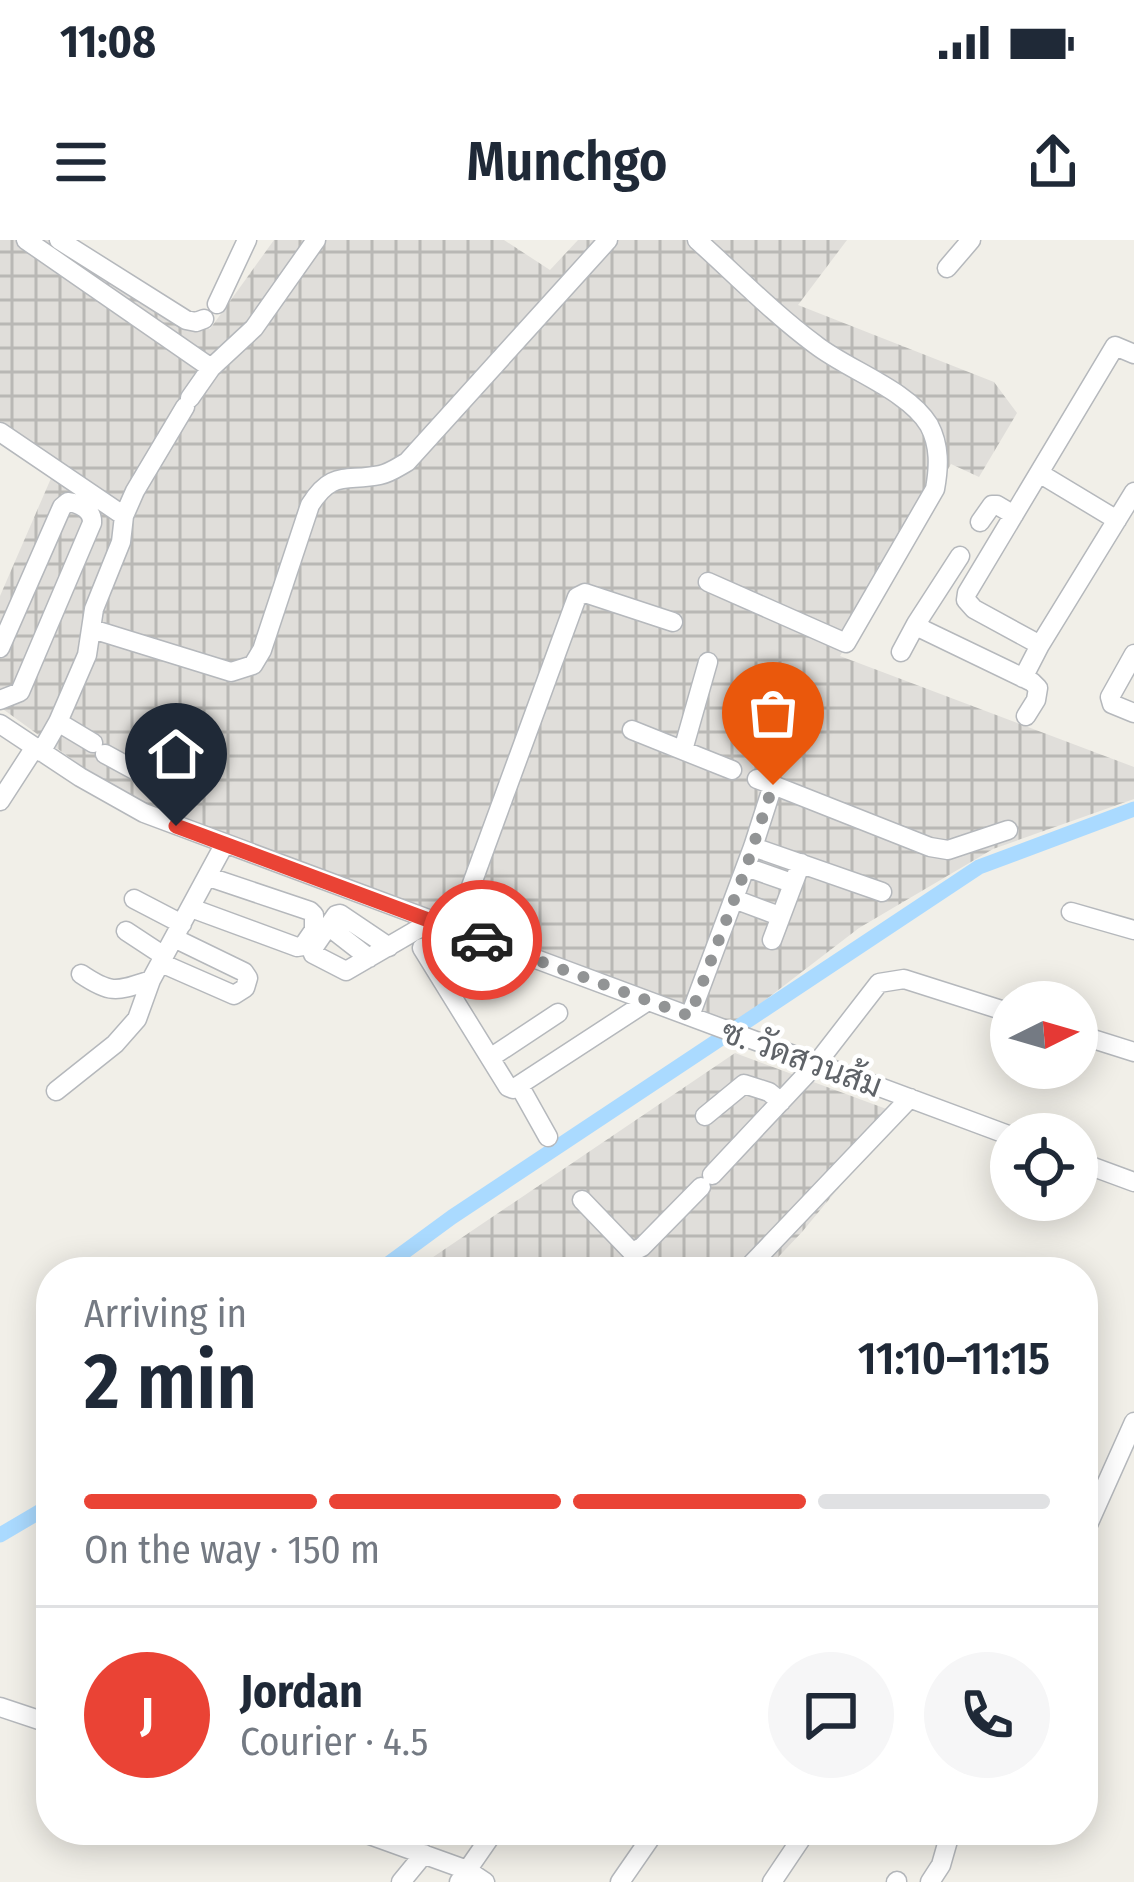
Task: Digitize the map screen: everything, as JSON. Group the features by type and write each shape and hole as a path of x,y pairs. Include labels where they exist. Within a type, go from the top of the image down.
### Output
{"street":[{"path":"26,240 211,368"},
{"path":"59,240 196,322 210,312 247,240"},
{"path":"0,801 58,722 87,655 94,609 135,491 211,368 254,328 316,240"},
{"path":"92,629 230,672 253,664 320,488 337,480 386,475 407,462 608,240"},
{"path":"697,240 816,346 918,413 937,446 939,464 934,488 846,643 708,582"},
{"path":"947,268 971,240"},
{"path":"1040,645 974,609 966,601 967,593 1114,346 1134,354"},
{"path":"0,432 124,516"},
{"path":"1039,472 1117,520"},
{"path":"1023,678 1134,492"},
{"path":"0,648 62,507 68,502 82,507 91,514 92,523 20,692 0,700"},
{"path":"980,522 992,505 1013,515"},
{"path":"901,652 960,556"},
{"path":"455,930 577,597 585,593 674,622"},
{"path":"916,624 1038,688 1026,716"},
{"path":"1134,654 1110,697 1112,704 1134,713"},
{"path":"683,750 708,662"},
{"path":"58,722 113,761 151,779 167,749"},
{"name":"ซ. วัดสวนส้ม","path":"0,724 144,813 990,1128"},
{"path":"632,730 732,770"},
{"path":"690,1016 753,847 765,782 930,847 948,850 1008,830"},
{"path":"56,1090 115,1044 136,1019 224,845"},
{"path":"753,847 882,892"},
{"path":"772,940 801,863"},
{"path":"746,868 786,881"},
{"path":"126,931 170,945 297,947 314,930 310,911 208,877"},
{"path":"134,898 170,945"},
{"path":"734,899 774,914"},
{"path":"1071,912 1134,930"},
{"path":"389,947 340,914 314,944 313,954 343,972 389,947 432,921"},
{"path":"328,926 369,958"},
{"path":"81,974 107,990 119,991 170,945"},
{"path":"422,949 508,1087 520,1087 647,1000"},
{"path":"582,1200 632,1252 642,1247 817,1064 879,983 904,979 990,1006"},
{"path":"490,1058 558,1012"},
{"path":"1098,1041 1134,1052"},
{"path":"705,1116 744,1084 769,1091 781,1102"},
{"path":"520,1087 548,1137"},
{"path":"758,1257 910,1098"},
{"path":"1098,1169 1134,1183"},
{"path":"1098,1502 1134,1422"},
{"path":"0,1707 36,1719"},
{"path":"398,1845 485,1882"},
{"path":"463,1876 485,1845"},
{"path":"620,1882 646,1845"},
{"path":"772,1882 797,1845"},
{"path":"930,1882 941,1865 944,1845"},
{"path":"401,1882 424,1854"}],"shaded area":[{"path":"0,240 63,240 210,329 274,240 504,240 550,270 578,240 847,240 798,305 994,382 1017,413 979,477 951,464 840,656 1134,767 1134,799 993,849 859,928 734,1024 168,820 98,778 0,707 0,596 52,476 0,442"},
{"path":"735,1053 900,1114 778,1257 433,1257"}],"waterway":[{"path":"397,1257 979,867 1134,809"},
{"path":"0,1535 36,1514"}],"way so far":[{"path":"482,940 690,1016 773,785"}],"route":[{"path":"176,826 482,940"}]}
